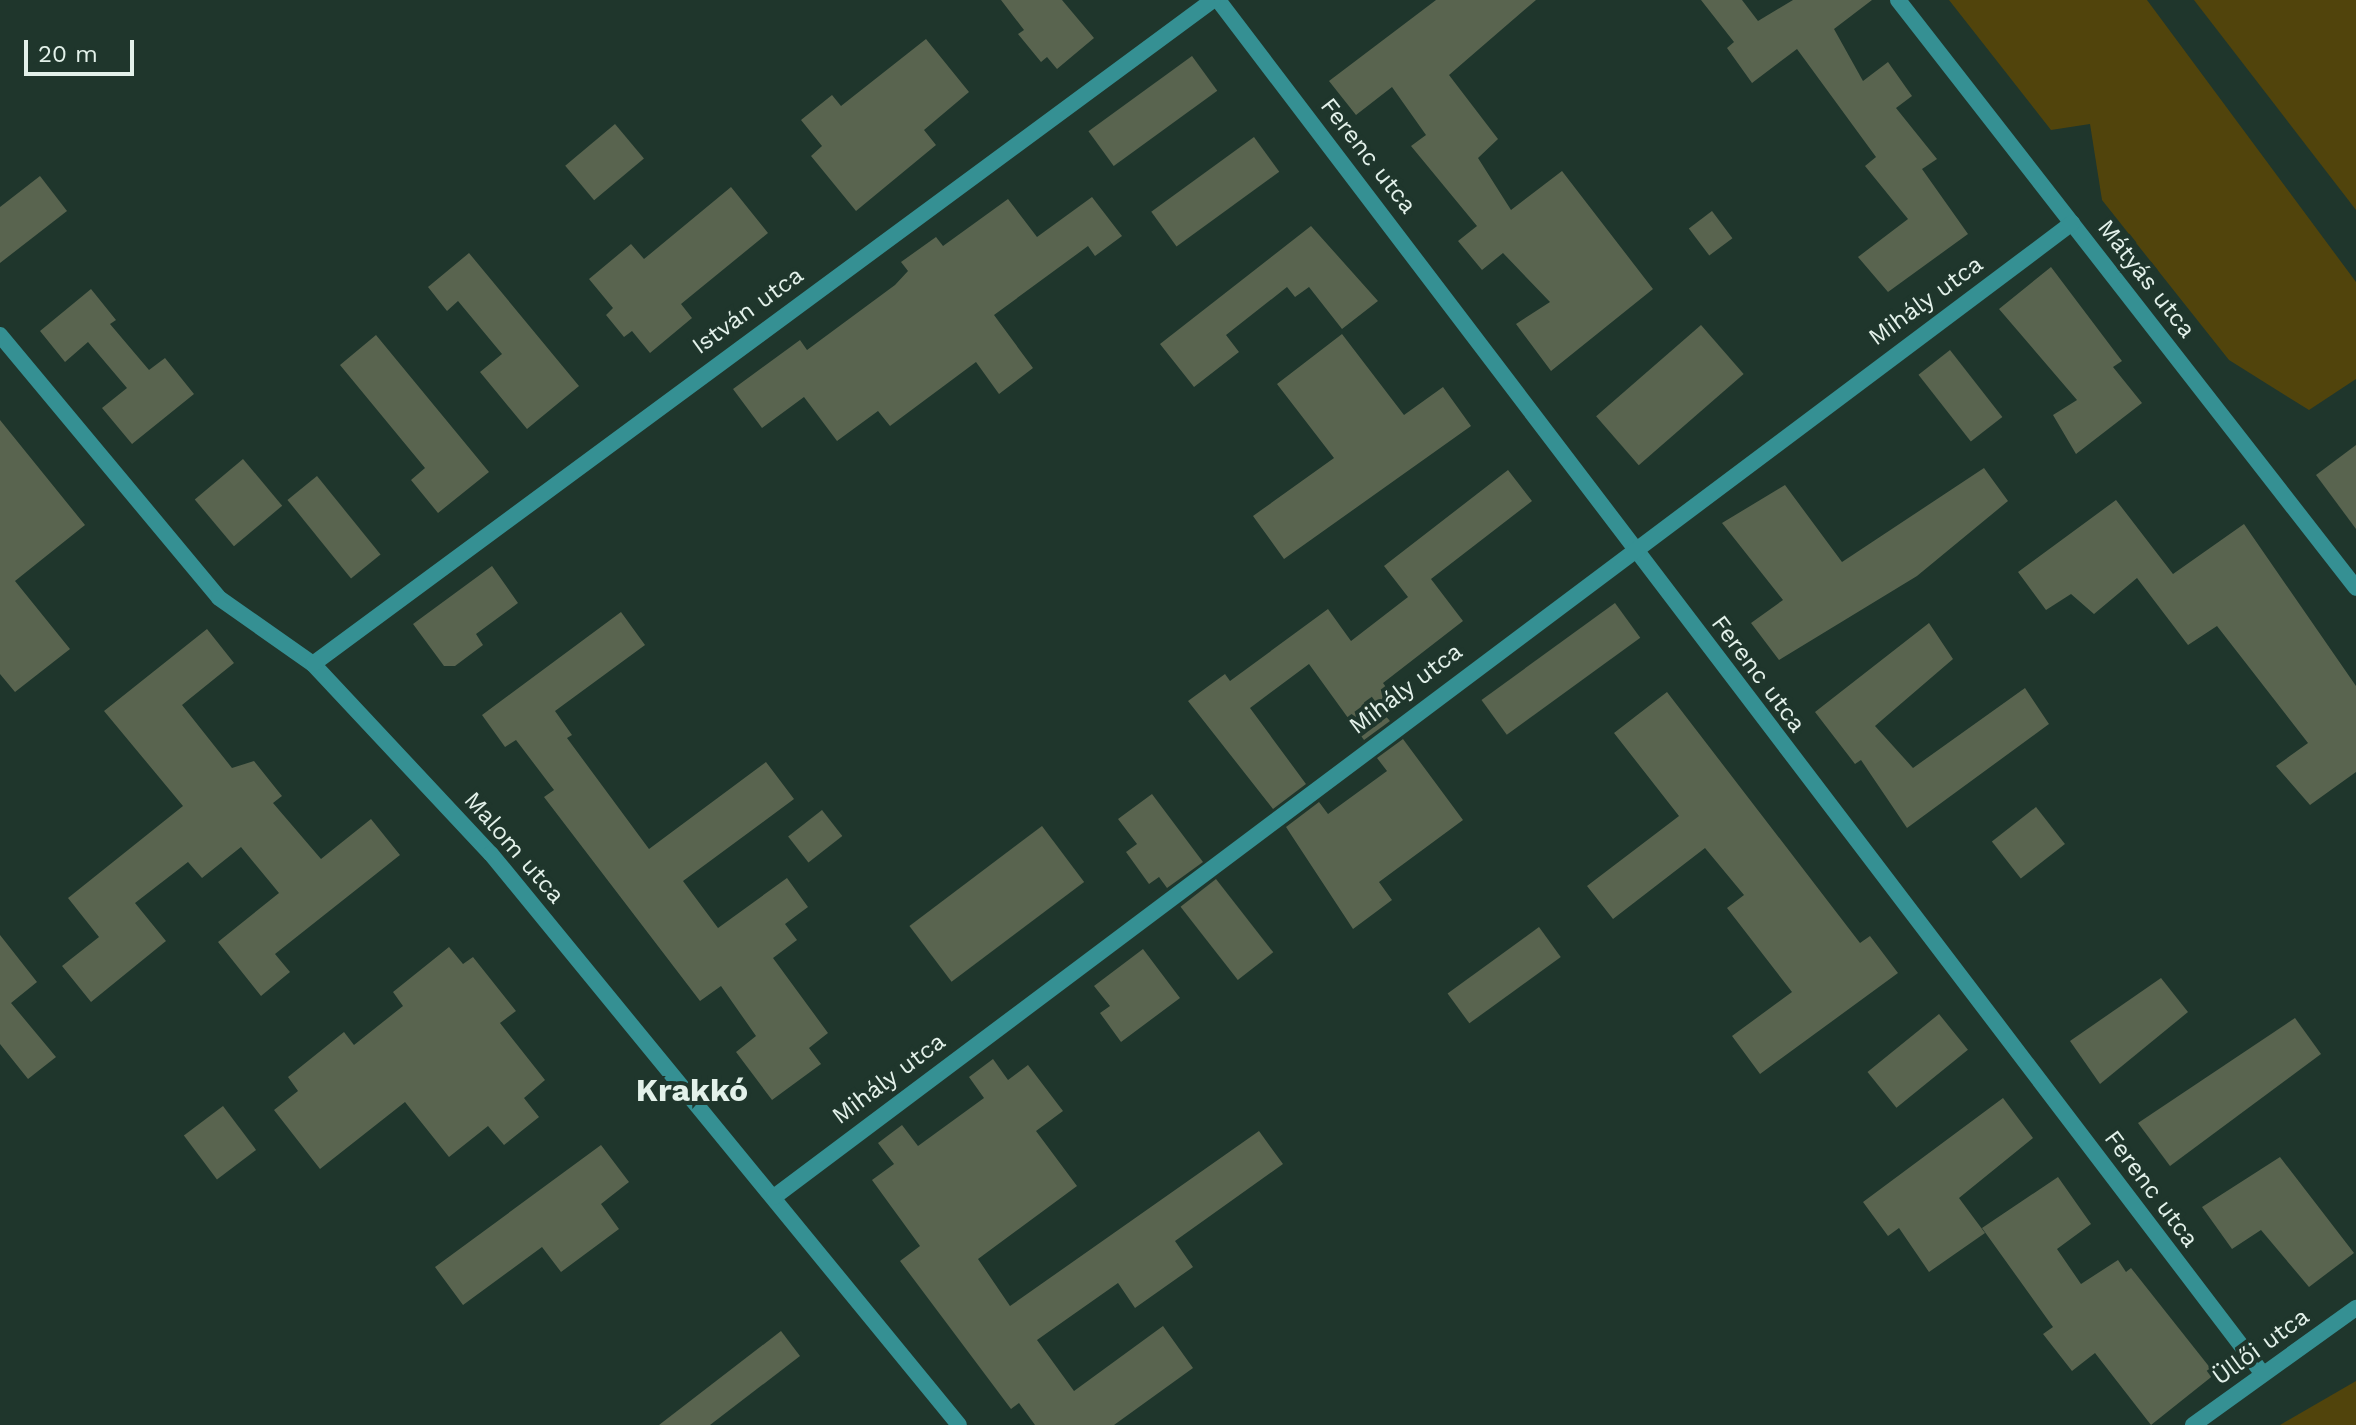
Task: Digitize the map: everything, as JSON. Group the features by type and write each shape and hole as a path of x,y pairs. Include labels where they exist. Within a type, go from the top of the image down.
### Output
{"street":[{"name":"Ferenc utca","path":"1216,0 1631,549 2263,1374"},
{"name":"István utca","path":"313,664 1216,0"},
{"name":"Mátyás utca","path":"1898,0 2356,588"},
{"name":"Mihály utca","path":"774,1197 1631,549 2072,223"},
{"name":"Malom utca","path":"0,335 219,598 313,664 491,854 959,1425"},
{"name":"Üllői utca","path":"2193,1425 2356,1308"}],"shaded area":[{"path":"1949,0 2147,0 2356,282 2356,379 2309,410 2229,360 2102,200 2090,124 2051,130"},
{"path":"2194,0 2356,0 2356,210"},
{"path":"2356,1381 2356,1425 2280,1425"}],"building":[{"path":"1001,0 1062,0 1094,38 1057,69 1047,57 1041,62 1018,34 1024,30"},
{"path":"1436,0 1536,0 1449,75 1498,139 1478,158 1511,210 1562,171 1653,289 1551,371 1516,324 1550,302 1503,253 1482,270 1458,241 1477,226 1411,146 1426,135 1392,87 1356,115 1329,81"},
{"path":"1701,0 1742,0 1758,21 1793,0 1872,0 1834,29 1863,81 1888,62 1912,96 1896,108 1937,159 1922,169 1968,234 1888,292 1858,257 1908,219 1865,166 1876,157 1797,49 1752,83 1727,48 1734,42"},
{"path":"926,39 969,92 924,130 936,145 856,211 811,156 822,146 801,120 832,95 841,106"},
{"path":"1192,56 1217,91 1114,166 1088,131"},
{"path":"615,124 644,158 594,200 565,166"},
{"path":"1254,137 1279,172 1177,246 1151,212"},
{"path":"40,176 67,211 0,263 0,207"},
{"path":"731,187 768,233 681,304 692,318 650,353 632,331 624,337 606,315 613,308 589,279 631,244 644,259"},
{"path":"1092,197 1122,236 1095,256 1088,246 994,315 1033,368 999,394 976,362 890,426 878,411 837,441 804,397 762,428 733,389 800,340 807,350 895,285 908,271 901,262 936,237 943,246 1008,199 1037,237"},
{"path":"1712,211 1732,238 1709,256 1689,228"},
{"path":"1311,226 1378,301 1342,329 1309,287 1295,297 1287,287 1226,335 1239,352 1194,387 1160,344"},
{"path":"469,253 579,386 527,429 480,372 502,354 458,301 447,311 428,287"},
{"path":"2051,267 2122,361 2113,367 2142,403 2076,454 2053,415 2077,400 1999,309"},
{"path":"91,289 116,320 110,324 149,370 165,358 194,394 132,444 102,408 127,388 88,342 65,362 40,331"},
{"path":"1701,325 1744,374 1639,465 1596,416"},
{"path":"1342,334 1404,415 1443,387 1471,426 1284,559 1253,516 1334,458 1277,384"},
{"path":"376,335 489,472 438,513 411,480 425,468 340,365"},
{"path":"1950,350 2002,417 1971,442 1918,375"},
{"path":"0,420 85,525 15,581 70,649 15,692 0,674"},
{"path":"2356,445 2356,529 2316,475"},
{"path":"243,459 282,506 234,546 195,499"},
{"path":"1984,468 2008,501 1917,576 1779,660 1751,623 1783,600 1722,523 1785,485 1842,562"},
{"path":"1508,470 1532,501 1431,579 1463,621 1383,683 1396,701 1382,712 1390,721 1364,740 1309,664 1250,708 1306,784 1273,809 1188,701 1225,674 1230,681 1328,609 1351,641 1408,597 1384,566"},
{"path":"317,476 381,554 351,578 287,500"},
{"path":"2116,500 2173,574 2244,524 2356,686 2356,772 2310,805 2276,766 2308,743 2217,626 2188,645 2137,578 2094,614 2071,594 2046,610 2018,572"},
{"path":"492,566 518,603 476,634 483,645 455,666 444,666 413,624"},
{"path":"1615,603 1640,638 1507,735 1482,700"},
{"path":"621,612 645,645 555,711 572,735 567,738 649,849 766,762 794,799 683,881 718,928 787,878 808,907 785,924 797,940 773,958 828,1033 809,1048 821,1064 772,1100 736,1052 756,1036 721,986 700,1001 544,797 554,790 516,740 505,747 482,715"},
{"path":"1929,623 1953,659 1875,726 1913,768 2025,688 2049,724 1907,828 1861,760 1855,764 1815,712"},
{"path":"207,629 234,663 182,705 232,768 254,761 282,796 273,803 321,859 371,819 400,855 275,954 290,972 261,996 218,942 279,893 241,847 202,878 188,862 135,903 166,941 91,1002 62,966 99,937 68,898 183,806 104,711"},
{"path":"1667,692 1860,943 1870,936 1898,973 1760,1074 1732,1036 1792,992 1727,908 1744,895 1705,848 1613,919 1587,886 1679,816 1614,733"},
{"path":"1403,739 1463,820 1379,882 1392,900 1353,929 1286,827 1319,802 1328,814 1387,771 1377,758"},
{"path":"1152,794 1203,862 1167,888 1159,877 1149,884 1126,852 1137,844 1118,819"},
{"path":"2036,807 2065,844 2021,879 1992,841"},
{"path":"822,810 842,836 808,862 788,836"},
{"path":"1042,826 1084,882 952,982 909,926"},
{"path":"1216,879 1273,952 1238,980 1181,907"},
{"path":"1539,927 1561,957 1469,1023 1448,993"},
{"path":"0,935 37,982 11,1003 56,1057 28,1079 0,1044"},
{"path":"449,947 463,964 473,957 516,1011 500,1023 545,1080 524,1098 539,1117 504,1145 488,1126 449,1157 405,1102 320,1169 274,1110 298,1091 288,1077 344,1032 354,1045 403,1006 393,992"},
{"path":"1143,949 1180,998 1121,1042 1100,1013 1110,1006 1094,986"},
{"path":"2161,978 2188,1012 2100,1084 2070,1041"},
{"path":"1939,1014 1968,1050 1896,1108 1868,1072"},
{"path":"2295,1018 2321,1054 2170,1166 2138,1123"},
{"path":"993,1059 1008,1080 1028,1065 1063,1111 1036,1131 1077,1186 978,1259 1010,1306 1259,1131 1283,1164 1175,1241 1193,1267 1135,1308 1118,1283 1037,1340 1074,1391 1163,1326 1193,1368 1114,1425 1035,1425 1019,1403 1011,1409 900,1261 920,1246 872,1180 894,1164 878,1143 902,1125 918,1146 984,1098 969,1077"},
{"path":"2003,1098 2033,1138 1959,1198 1985,1233 1929,1272 1899,1228 1888,1236 1863,1202"},
{"path":"223,1106 256,1150 217,1179 184,1135"},
{"path":"601,1145 629,1182 601,1204 619,1229 561,1272 542,1247 463,1305 435,1267"},
{"path":"2280,1157 2354,1253 2309,1287 2261,1230 2232,1249 2202,1207"},
{"path":"2058,1177 2091,1224 2057,1249 2081,1284 2118,1260 2126,1272 2131,1268 2215,1374 2151,1425 2095,1353 2072,1371 2043,1334 2053,1327 1982,1228"},
{"path":"781,1331 800,1356 710,1425 659,1425"}],"district":[{"name":"Krakkó","path":"692,1090"}]}
